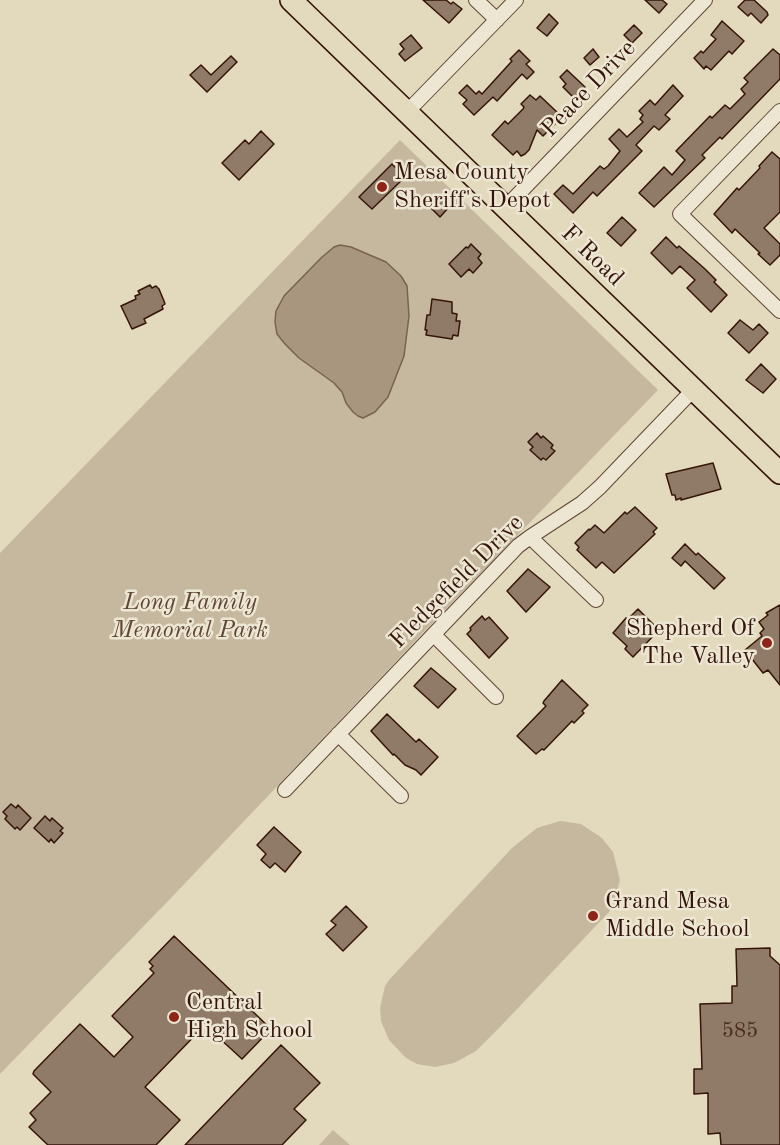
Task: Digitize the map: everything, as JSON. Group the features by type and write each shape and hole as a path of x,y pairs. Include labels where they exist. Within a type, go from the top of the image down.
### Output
{"main road":[{"name":"F Road","path":"291,0 780,472"}],"street":[{"path":"476,0 497,20"},
{"path":"406,113 516,0"},
{"name":"Peace Drive","path":"505,208 705,0"},
{"path":"780,111 680,214 780,311"},
{"name":"Fledgefield Drive","path":"285,790 530,537 582,503 600,487 694,389"},
{"path":"530,537 596,600"},
{"path":"434,635 496,697"},
{"path":"338,734 401,796"}],"green space":[{"name":"Long Family Memorial Park","path":"400,140 658,390 0,1074 0,553"},
{"path":"560,821 581,824 602,838 613,852 620,880 614,903 609,912 476,1051 454,1063 435,1067 417,1064 406,1058 389,1040 381,1021 380,1008 385,986 512,848 537,828"},
{"path":"333,1130 350,1145 319,1145"}],"shaded area":[{"path":"340,245 351,247 386,262 401,276 407,286 409,316 404,356 388,397 375,412 363,418 353,412 334,383 299,358 285,344 277,334 275,322 276,311 284,296 321,258"}],"building":[{"path":"423,0 446,0 462,9 449,23"},
{"path":"645,0 662,0 667,4 659,13"},
{"path":"745,0 754,0 767,12 768,15 761,23 751,13 748,16 738,7"},
{"path":"549,14 558,23 547,36 537,28"},
{"path":"722,21 744,41 732,54 729,51 711,70 706,66 704,69 694,58 701,51 703,53 716,39 711,35"},
{"path":"634,25 642,33 632,43 624,35"},
{"path":"411,35 422,48 405,61 399,54 404,49 400,44"},
{"path":"593,49 599,57 590,65 584,58"},
{"path":"773,49 780,55 780,79 722,139 720,137 702,155 705,158 654,207 639,193 664,167 672,175 685,160 676,151 710,116 712,118 725,105 730,109 745,94 741,89 748,82 744,78"},
{"path":"519,50 530,61 526,64 534,72 527,79 522,74 497,101 493,97 474,115 463,104 467,100 459,93 467,85 476,94 479,91 482,94"},
{"path":"231,56 237,62 207,92 190,75 201,65 211,75"},
{"path":"567,70 585,87 574,98 563,87 566,84 560,77"},
{"path":"673,85 683,96 665,115 670,119 659,130 654,126 636,145 642,151 597,196 593,192 573,213 554,194 563,185 573,194 600,166 604,169 608,166 620,151 609,139 619,129 627,137 643,122 640,119 643,115 639,111 650,100 655,105"},
{"path":"530,95 536,100 540,96 559,114 554,119 557,122 543,136 537,130 525,154 521,156 517,151 513,155 492,135 505,121 508,124 523,109 521,104"},
{"path":"261,131 274,144 239,180 222,163 245,140 249,144"},
{"path":"772,152 780,159 780,212 764,228 780,244 780,255 770,265 735,229 732,233 714,214 737,188 739,190 760,168 759,166"},
{"name":"Mesa County Sheriff's Depot","path":"392,164 405,177 372,209 359,197"},
{"name":"Mesa County Sheriff's Depot","path":"438,196 449,207 440,217 429,206"},
{"path":"622,217 636,230 621,246 607,233"},
{"path":"666,237 705,269 727,295 711,312 687,288 695,280 680,266 672,274 651,253"},
{"path":"471,244 481,254 478,258 482,263 473,273 469,269 461,277 449,264"},
{"path":"150,285 152,288 156,286 159,289 165,304 162,306 163,309 144,319 146,323 132,329 121,306 136,299 135,296 140,294 138,291"},
{"path":"432,299 452,302 452,313 457,314 456,321 460,321 458,336 453,335 452,339 426,335 427,315 430,315"},
{"path":"740,320 753,330 759,324 768,333 749,353 728,333"},
{"path":"761,364 776,379 763,393 746,380"},
{"path":"537,433 553,445 551,448 555,451 546,460 543,458 541,460 530,450 533,447 528,442"},
{"path":"713,463 721,489 676,500 675,495 672,495 666,474"},
{"path":"635,507 657,528 653,532 655,534 614,573 602,562 596,568 577,550 579,547 575,543 595,525 604,533 625,512 627,514"},
{"path":"685,544 725,578 714,589 685,561 681,566 672,558"},
{"path":"528,569 550,587 526,612 507,591"},
{"name":"Shepherd Of The Valley","path":"780,605 780,685 768,670 763,673 745,650 762,636 760,633 764,629 759,622 768,615 766,613"},
{"path":"638,609 659,630 633,657 625,649 627,646 613,633 626,618 628,619"},
{"path":"482,616 485,620 489,617 508,638 489,658 467,634"},
{"path":"431,668 456,689 438,708 414,686"},
{"path":"562,680 588,705 574,723 572,721 544,750 536,754 517,736 546,706 544,701"},
{"path":"387,714 416,742 419,739 438,757 421,775 393,755 371,731"},
{"path":"11,804 16,808 18,805 31,818 20,830 17,827 15,829 5,819 7,816 3,812"},
{"path":"45,816 50,821 52,818 63,828 60,831 63,833 54,843 51,839 49,842 34,828"},
{"path":"274,827 301,852 285,872 275,863 270,868 261,860 266,854 257,845"},
{"path":"346,906 367,927 343,951 326,934 336,925 331,921"},
{"path":"174,936 271,1029 242,1059 205,1025 145,1087 180,1120 156,1145 48,1145 29,1127 36,1120 30,1113 51,1092 33,1074 34,1071 80,1024 114,1057 133,1037 112,1016 154,973 150,969 153,966 149,962"},
{"name":"Grand Mesa Middle School","path":"770,948 770,956 780,965 780,1145 721,1145 720,1133 708,1134 708,1093 694,1094 694,1069 702,1069 700,1004 732,1003 732,986 737,986 736,949"},
{"path":"281,1045 320,1083 294,1109 306,1120 282,1145 185,1145"}],"place":[{"name":"Mesa County Sheriff's Depot","path":"382,187"},
{"name":"Shepherd Of The Valley","path":"767,643"},
{"name":"Grand Mesa Middle School","path":"593,916"},
{"name":"Central High School","path":"174,1017"}]}
